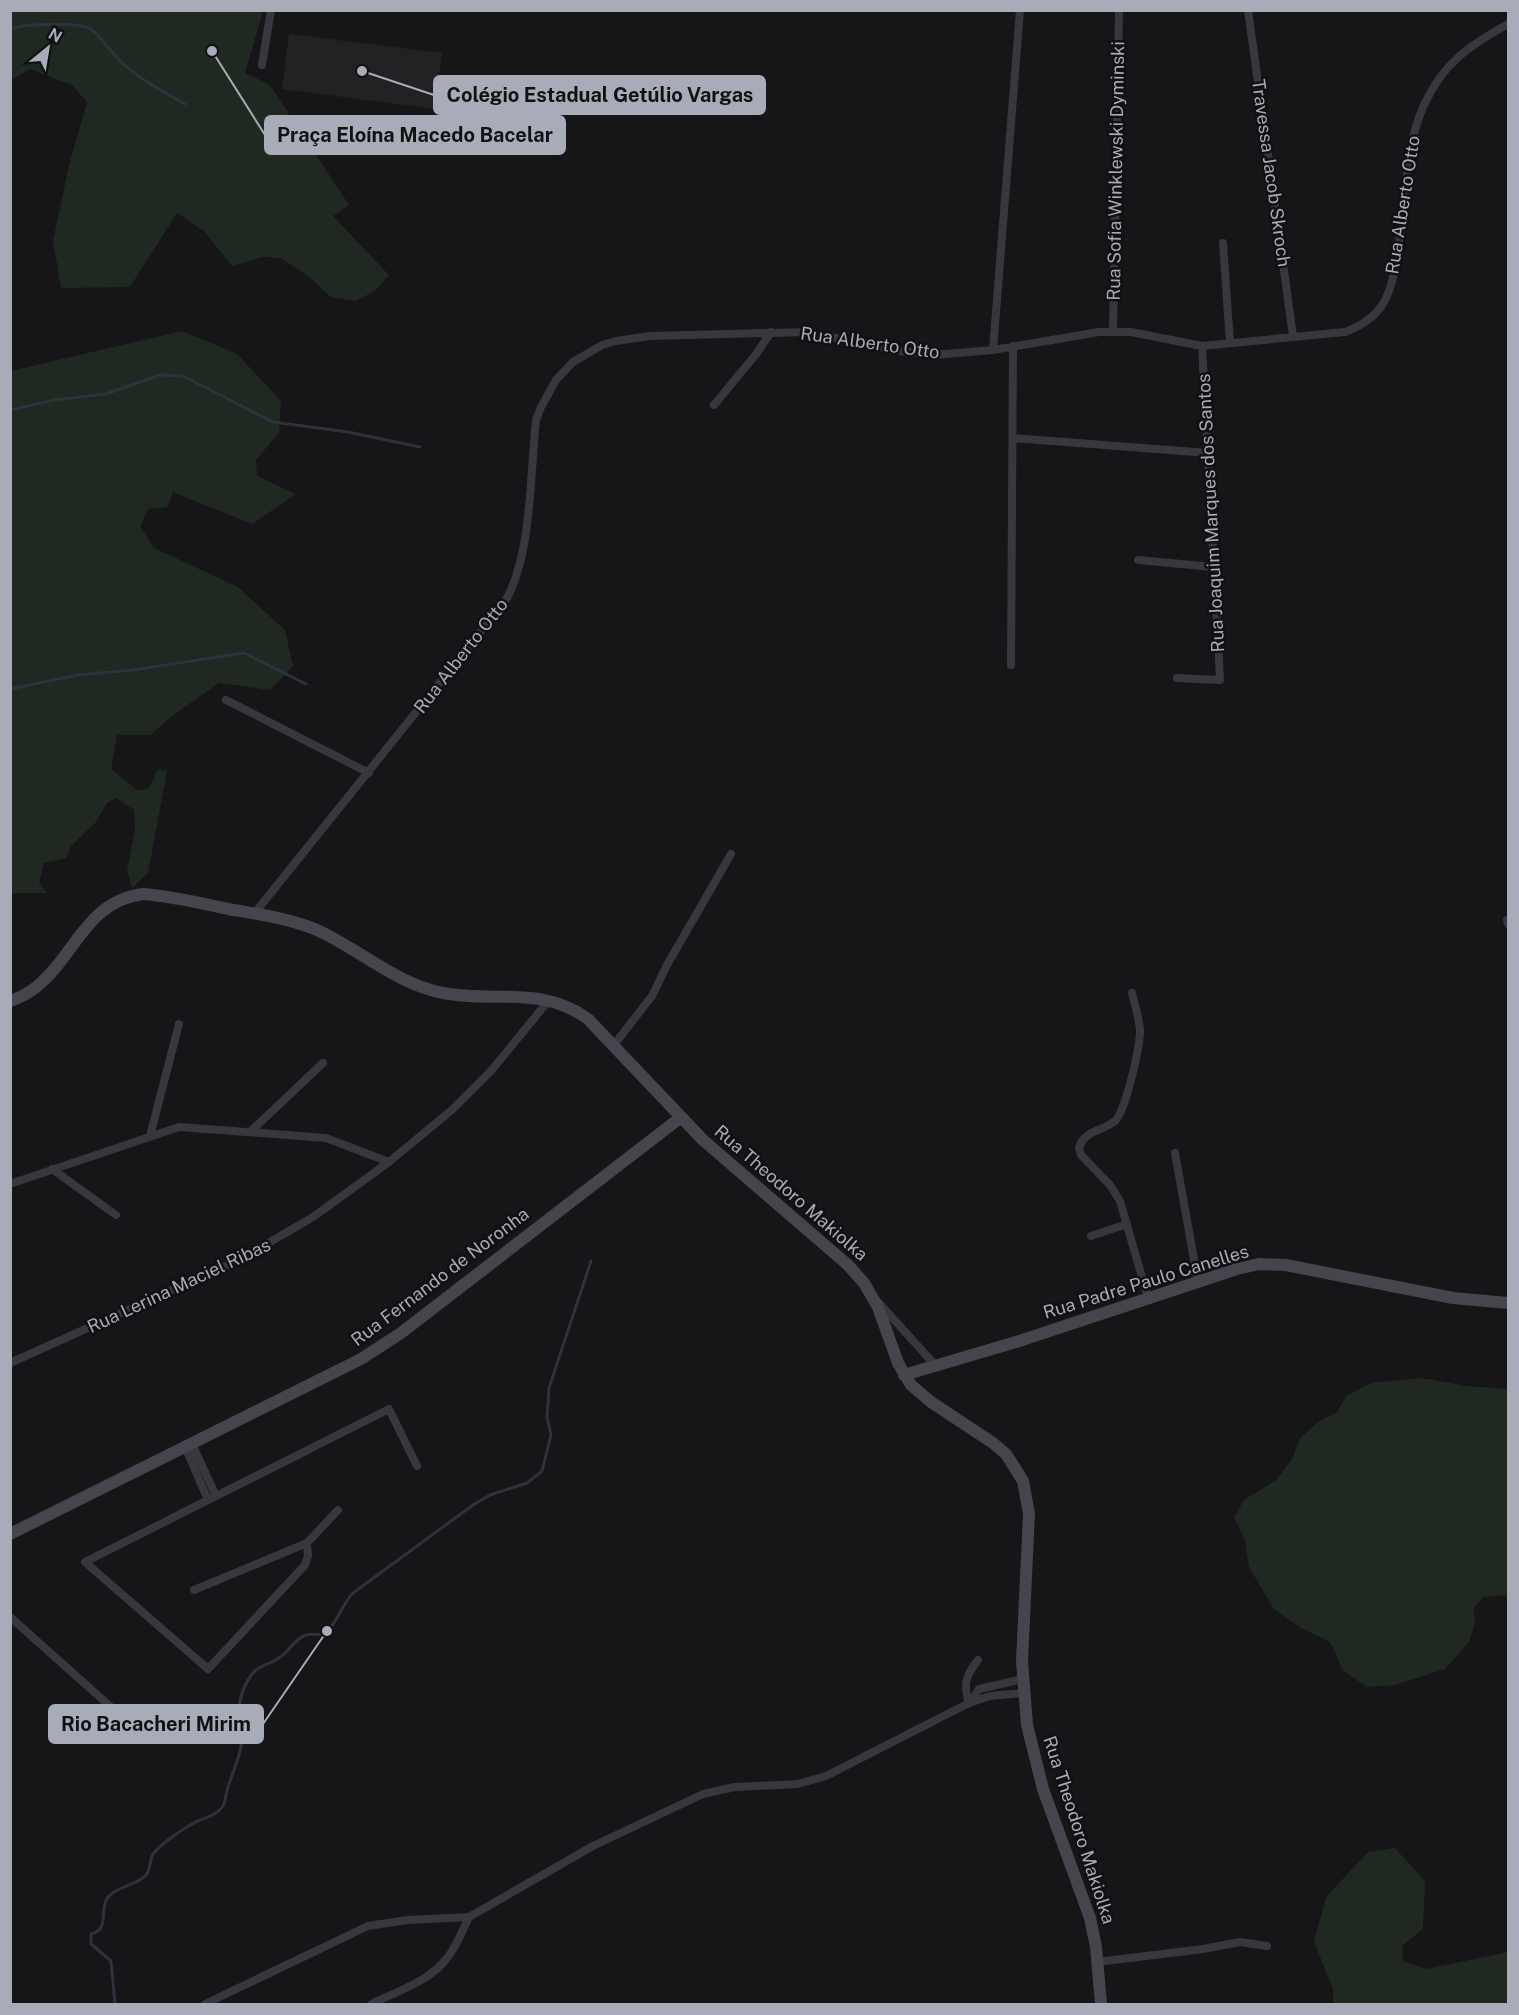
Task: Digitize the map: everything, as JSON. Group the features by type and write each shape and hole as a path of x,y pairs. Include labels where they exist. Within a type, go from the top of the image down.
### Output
{"main road":[{"name":"Rua Theodoro Makiolka","path":"10,1001 24,996 46,978 99,913 120,899 143,894 254,914 315,929 403,978 433,991 549,1000 579,1012 680,1118 729,1164 840,1257 871,1294 883,1318 904,1375 921,1395 993,1443 1015,1466 1023,1480 1029,1514 1023,1679 1027,1725 1036,1767 1086,1902 1094,1932 1101,2004"},
{"name":"Rua Fernando de Noronha","path":"10,1534 340,1371 380,1347 680,1118"},
{"name":"Rua Padre Paulo Canelles","path":"904,1375 1016,1342 1248,1266 1286,1264 1453,1298 1509,1303"}],"street":[{"path":"262,65 271,10"},
{"path":"993,350 1020,10"},
{"name":"Rua Sofia Winklewski Dyminski","path":"1113,332 1119,10"},
{"name":"Travessa Jacob Skroch","path":"1248,10 1293,336"},
{"name":"Rua Alberto Otto","path":"254,914 497,614 514,586 523,551 536,420 547,394 564,370 588,351 615,341 650,336 771,332 821,334 917,354 951,355 1083,334 1113,332 1146,334 1202,346 1332,334 1358,328 1369,320 1384,302 1396,262 1412,141 1424,105 1434,86 1457,57 1470,46 1509,24"},
{"path":"1223,243 1230,343"},
{"path":"714,405 757,353 771,332"},
{"path":"1011,665 1013,346"},
{"name":"Rua Joaquim Marques dos Santos","path":"1177,678 1220,680 1202,346"},
{"path":"1012,438 1208,453"},
{"path":"1138,560 1214,567"},
{"path":"226,700 369,773"},
{"path":"613,1046 652,996 667,965 731,854"},
{"path":"1132,993 1139,1022 1139,1039 1125,1103 1116,1120 1085,1136 1079,1148 1081,1155 1116,1194 1148,1298"},
{"name":"Rua Lerina Maciel Ribas","path":"10,1364 239,1260 313,1217 389,1162 472,1092 549,1000"},
{"path":"150,1136 179,1024"},
{"path":"250,1132 323,1063"},
{"path":"10,1184 171,1129 187,1127 326,1138 389,1162"},
{"path":"1175,1153 1198,1282"},
{"path":"52,1169 116,1215"},
{"path":"1091,1236 1127,1224"},
{"path":"871,1294 934,1365"},
{"path":"307,1543 308,1556 305,1565 208,1669 85,1562 389,1409 417,1466"},
{"path":"188,1446 212,1498"},
{"path":"194,1590 307,1543 338,1510"},
{"path":"10,1617 148,1740"},
{"path":"969,1703 965,1684 970,1670 978,1660"},
{"path":"969,1703 979,1689 1023,1679"},
{"path":"204,2004 368,1926 407,1920 469,1917 593,1846 697,1796 735,1787 781,1786 813,1781 969,1703 990,1696 1023,1693"},
{"path":"372,2004 419,1980 446,1960 455,1948 469,1917"},
{"path":"1097,1962 1191,1951 1240,1942 1267,1946"}],"shaded area":[{"path":"11,10 263,11 245,73 270,85 349,205 333,216 389,275 376,290 356,301 331,297 309,277 281,258 262,257 232,266 204,231 177,213 130,287 61,288 53,241 69,165 87,102 72,85 30,69 11,80"},
{"path":"289,34 442,53 435,109 282,89"},
{"path":"182,331 237,354 281,401 279,433 256,460 257,476 296,494 252,524 173,492 167,507 148,509 140,526 154,548 238,587 285,630 293,666 270,690 219,683 168,719 151,735 117,735 111,769 138,791 149,788 158,769 167,771 148,873 132,888 127,870 135,830 134,810 116,798 107,803 96,822 71,846 66,858 44,863 39,882 47,893 11,893 11,371"},
{"path":"1422,1378 1467,1386 1508,1389 1508,1597 1505,1595 1483,1597 1474,1608 1475,1623 1469,1642 1445,1669 1395,1685 1367,1687 1343,1670 1330,1642 1299,1627 1273,1608 1249,1567 1245,1540 1234,1517 1244,1500 1276,1480 1292,1459 1300,1438 1318,1422 1337,1412 1346,1396 1371,1383"},
{"path":"1395,1848 1425,1881 1423,1929 1402,1946 1403,1961 1426,1969 1508,1952 1508,2004 1333,2004 1333,1989 1314,1942 1326,1897 1368,1852"}],"waterway":[{"path":"10,29 52,24 86,27 96,33 120,61 135,73 185,104"},
{"path":"10,410 54,400 106,394 160,375 183,376 273,422 348,432 420,447"},
{"path":"10,689 78,675 133,670 244,653 306,684"},
{"path":"115,2004 111,1961 91,1944 91,1934 101,1928 105,1902 112,1893 143,1878 148,1872 152,1856 171,1838 222,1808 242,1742 239,1704 252,1674 258,1668 276,1660 302,1637 308,1634 322,1634 328,1630 353,1593 473,1505 490,1495 527,1483 542,1471 551,1435 547,1417 549,1388 591,1261"}],"place":[{"name":"Praça Eloína Macedo Bacelar","path":"212,51"},
{"name":"Colégio Estadual Getúlio Vargas","path":"362,71"},
{"name":"Rio Bacacheri Mirim","path":"327,1631"}]}
